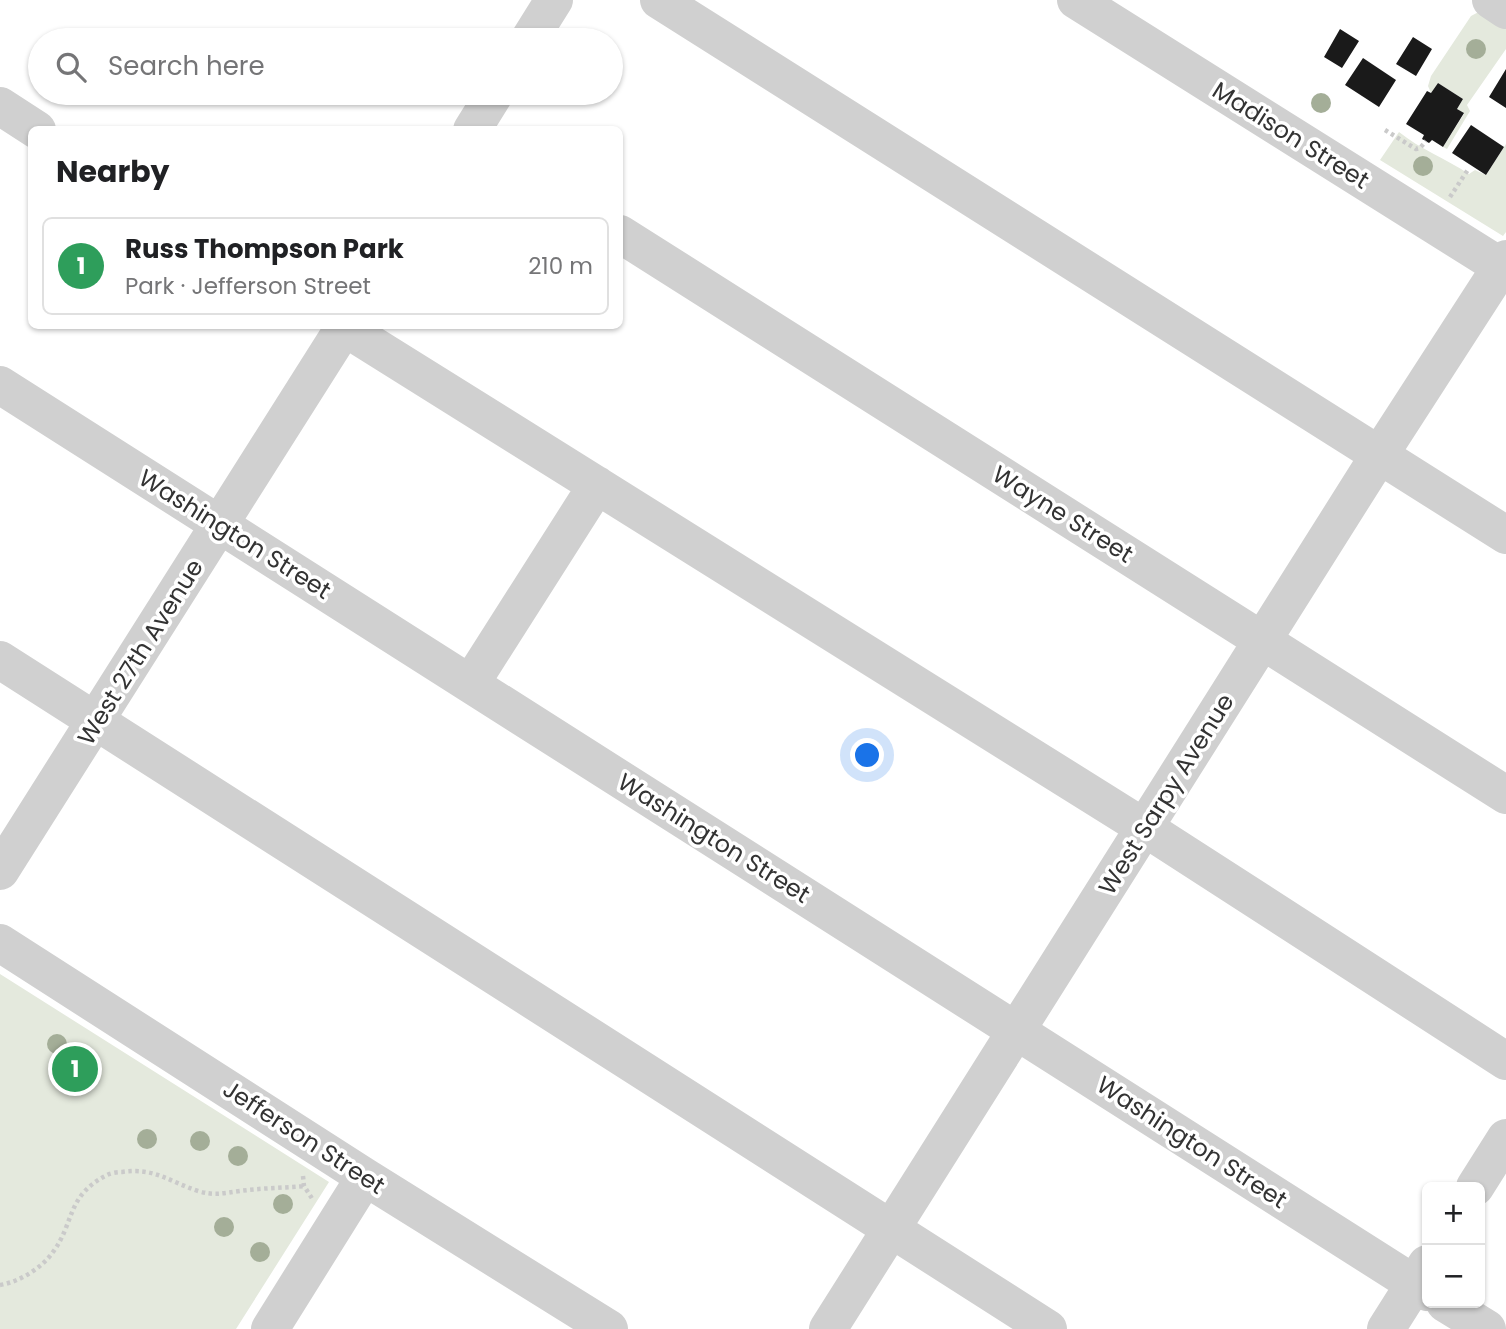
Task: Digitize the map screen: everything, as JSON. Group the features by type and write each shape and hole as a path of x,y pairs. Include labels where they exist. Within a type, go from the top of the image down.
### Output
{"street":[{"path":"536,28 554,0"},
{"path":"659,0 1506,535"},
{"name":"Madison Street","path":"1076,0 1504,266"},
{"path":"1491,0 1506,10"},
{"path":"474,126 488,105"},
{"path":"0,106 31,126"},
{"name":"Wayne Street","path":"623,236 1506,795"},
{"name":"West Sarpy Avenue","path":"828,1329 1380,454 1504,266"},
{"name":"West 27th Avenue","path":"0,871 342,329"},
{"path":"349,329 1146,828 1506,1061"},
{"name":"Washington Street","path":"0,385 1018,1031 1422,1282"},
{"path":"471,683 597,485"},
{"path":"0,660 1048,1329"},
{"name":"Jefferson Street","path":"0,943 365,1177 609,1329"},
{"path":"1478,1182 1506,1138"},
{"path":"270,1329 365,1177"},
{"path":"1386,1329 1422,1293"},
{"name":"Washington Street","path":"1459,1308 1487,1329"}],"path":[{"path":"1385,130 1416,149 1426,141"},
{"path":"1445,204 1469,168"},
{"path":"301,1164 304,1186 315,1204"},
{"path":"0,1285 12,1283 40,1266 54,1252 85,1189 109,1174 140,1169 217,1196 240,1191 304,1186"}],"shaded area":[{"path":"1488,7 1506,18 1506,49 1467,105 1470,111 1447,149 1443,147 1464,114 1457,109 1463,99 1438,83 1431,93 1428,86 1431,76 1471,16"},
{"path":"1399,132 1469,174 1475,170 1486,175 1506,144 1506,232 1503,236 1380,160"},
{"path":"0,974 329,1182 236,1329 0,1329"}],"building":[{"path":"1340,29 1359,41 1342,68 1324,57"},
{"path":"1413,37 1432,49 1416,76 1396,64"},
{"path":"1363,58 1396,80 1379,107 1345,85"},
{"path":"1506,69 1506,108 1489,97"},
{"path":"1438,83 1463,99 1457,109 1464,113 1443,147 1432,140 1429,143 1422,139 1424,135 1406,124 1427,91 1431,93"},
{"path":"1471,125 1504,147 1486,175 1452,153"}],"place":[{"name":"Russ Thompson Park","path":"75,1069"}]}
